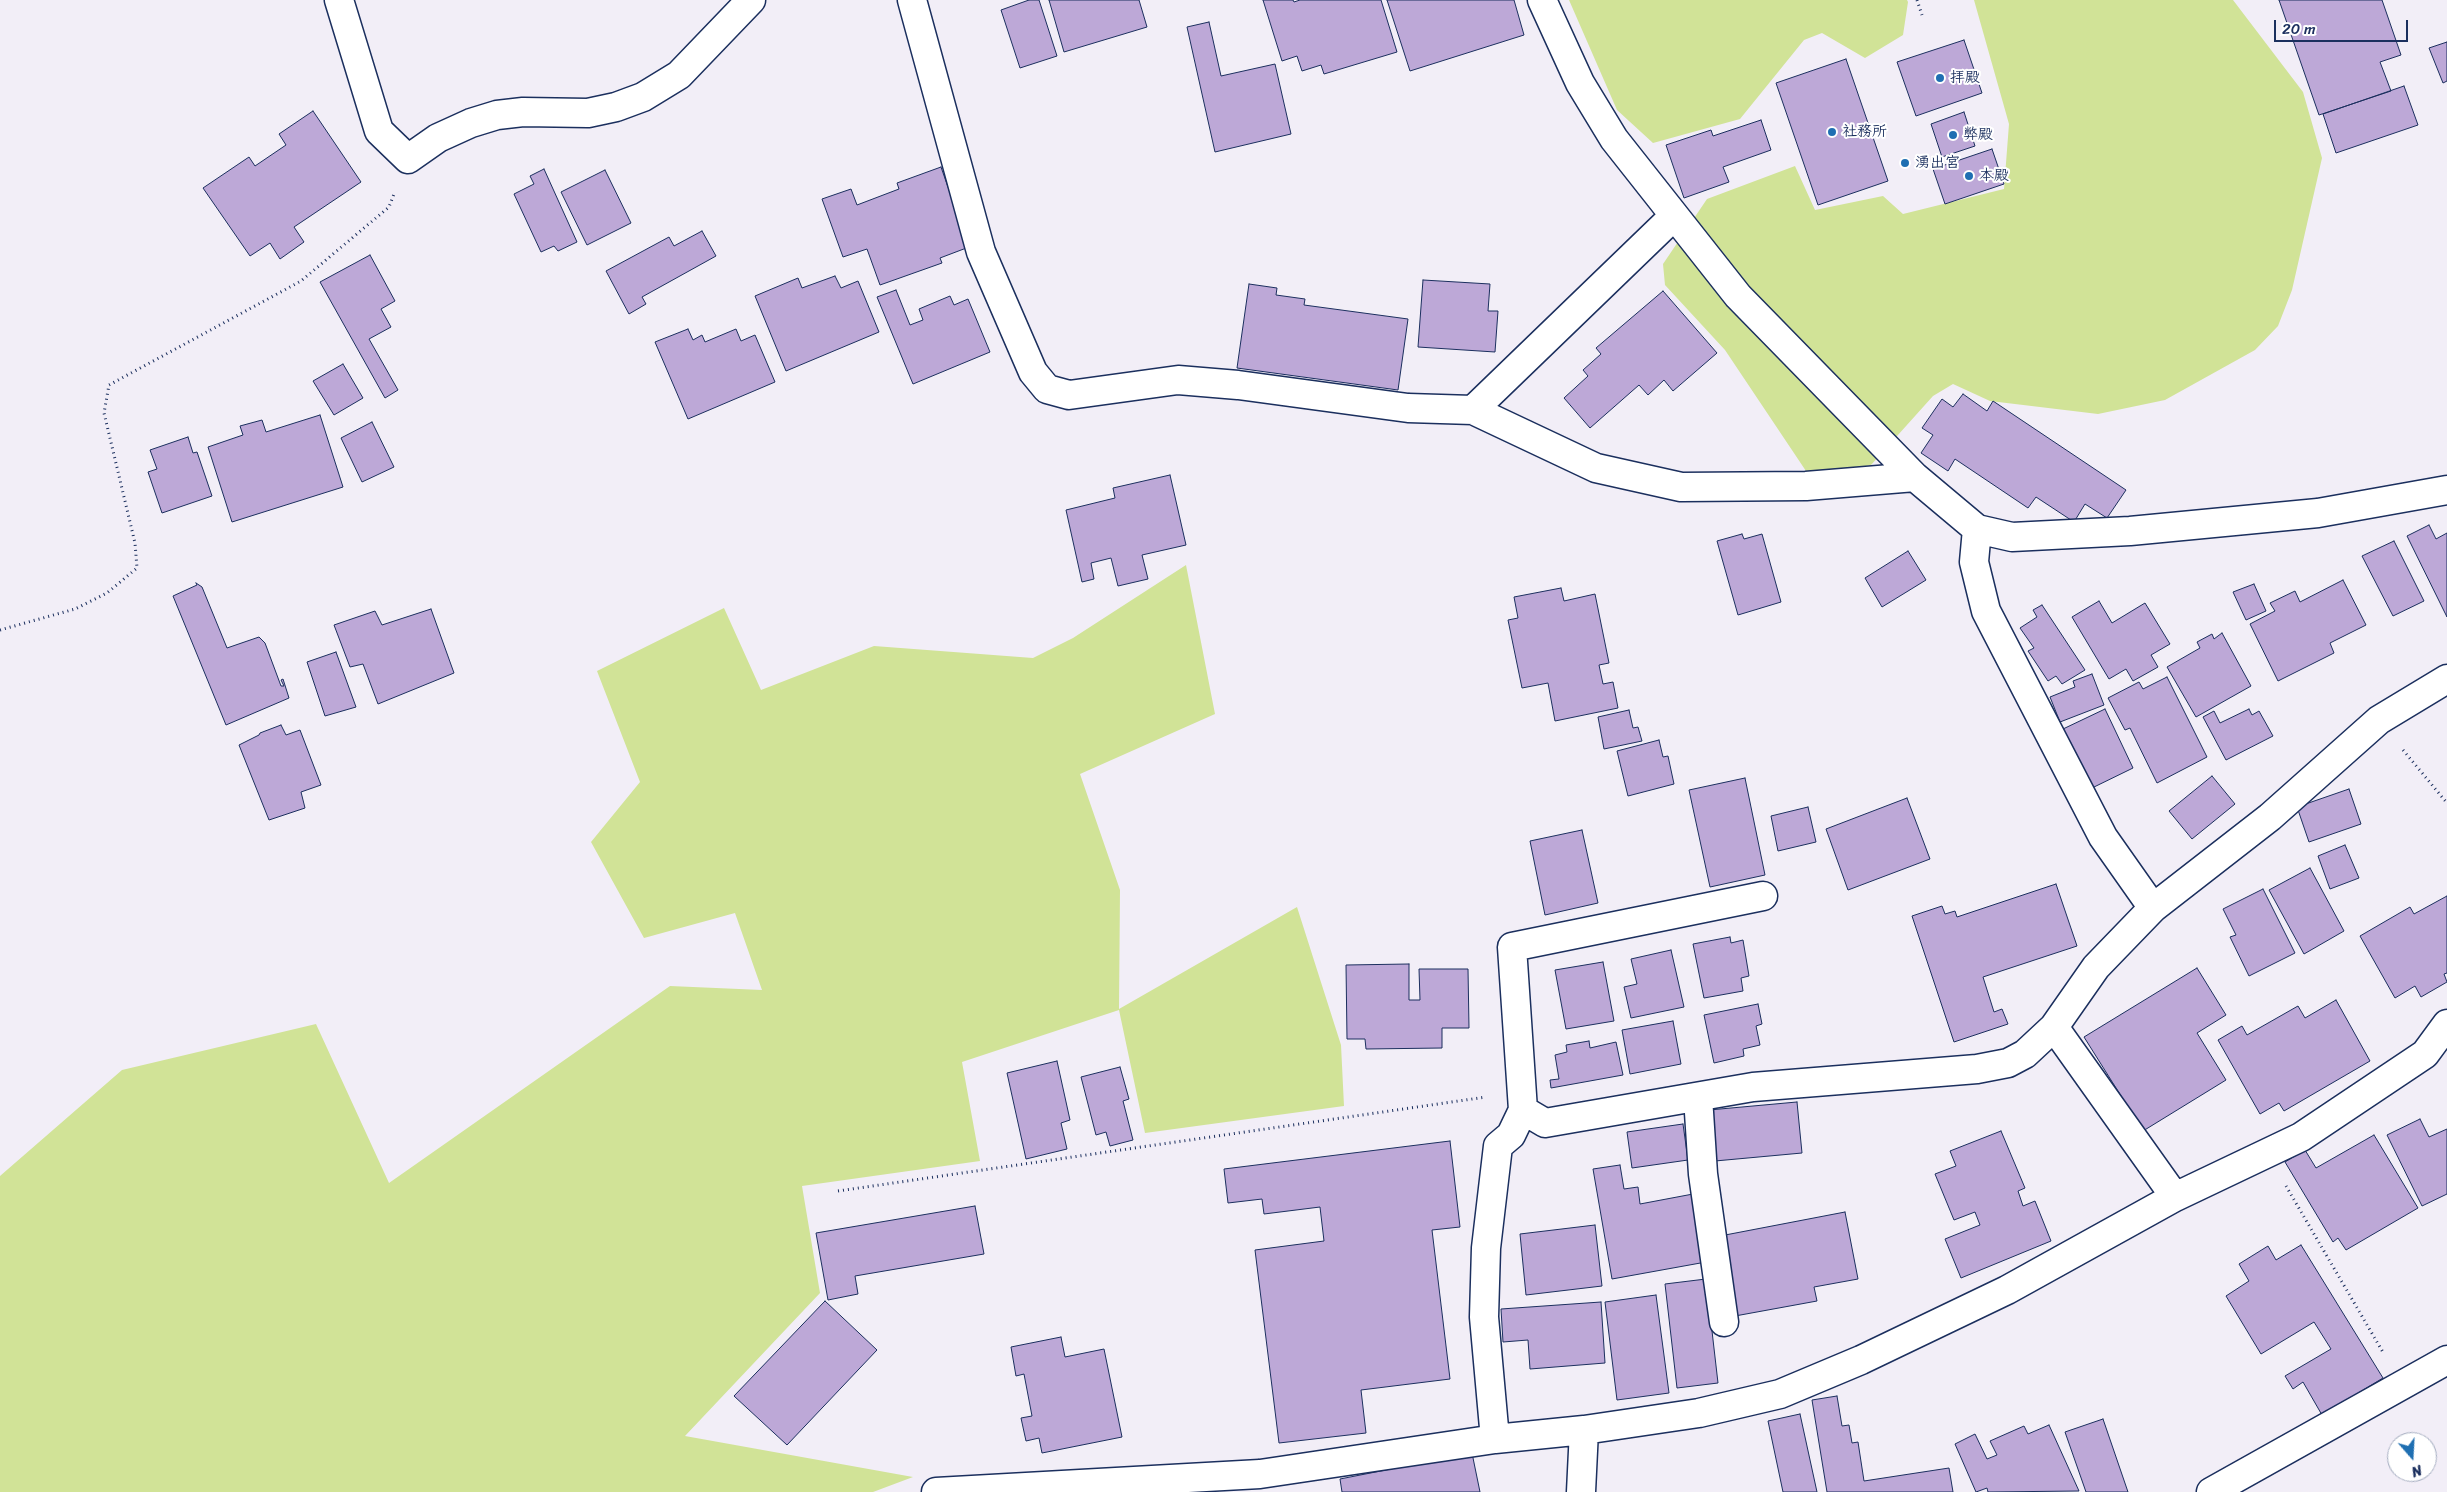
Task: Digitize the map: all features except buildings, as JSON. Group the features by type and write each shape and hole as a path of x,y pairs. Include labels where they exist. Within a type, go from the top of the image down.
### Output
{"street":[{"path":"339,0 380,131 408,159 438,138 471,122 497,115 523,112 588,113 616,107 643,97 679,75 751,0"},
{"path":"912,0 981,252 1033,372 1047,389 1069,395 1178,380 1238,385 1408,408 1473,410 1596,468 1681,487 1806,486 1916,477"},
{"path":"1542,0 1580,83 1614,139 1738,296 1916,477 1977,529 2012,537 2130,531 2318,513 2447,490"},
{"path":"1473,410 1674,216"},
{"path":"1977,529 1974,562 1986,612 2103,837 2153,908"},
{"path":"1522,1101 1544,1123 1753,1087 1977,1069 2008,1063 2025,1054 2054,1027 2096,967 2153,908 2270,817 2379,720 2447,679"},
{"path":"1495,1438 1484,1317 1486,1248 1498,1146 1511,1135 1522,1101 1512,947 1763,896"},
{"path":"936,1492 1260,1474 1495,1438 1584,1430 1699,1413 1780,1394 1860,1360 2007,1290 2175,1197 2301,1137 2424,1054 2447,1024"},
{"path":"2054,1027 2175,1197"},
{"path":"1698,1097 1703,1174 1724,1322"},
{"path":"2211,1492 2447,1360"},
{"path":"1581,1492 1584,1430"}],"path":[{"path":"1917,0 1922,15"},
{"path":"0,630 74,609 107,594 137,568 135,543 104,413 109,385 301,281 389,207 408,159"},
{"path":"2379,720 2447,803"},
{"path":"838,1192 1522,1101"},
{"path":"2267,1153 2402,1384"}],"green space":[{"path":"1569,0 1907,0 1908,2 1903,35 1865,58 1822,33 1804,40 1740,119 1653,143 1617,110"},
{"path":"1974,0 2233,0 2303,92 2322,158 2292,290 2278,326 2255,350 2165,400 2098,414 1990,401 1953,384 1933,396 1871,465 1810,477 1725,350 1665,285 1663,264 1707,199 1795,166 1815,210 1883,196 1903,214 2004,189 2009,124"},
{"path":"1186,565 1215,714 1080,774 1120,890 1119,1009 1297,907 1341,1045 1344,1106 1145,1133 1119,1010 962,1062 980,1161 802,1186 820,1293 685,1436 913,1477 873,1492 0,1492 0,1176 122,1070 316,1024 389,1183 670,986 762,990 735,913 644,938 591,842 640,782 597,671 724,608 761,690 874,646 1033,658 1073,638"}],"place":[{"name":"拝殿","path":"1940,78"},
{"name":"社務所","path":"1832,132"},
{"name":"弊殿","path":"1953,135"},
{"name":"湧出宮","path":"1905,163"},
{"name":"本殿","path":"1969,176"}]}
